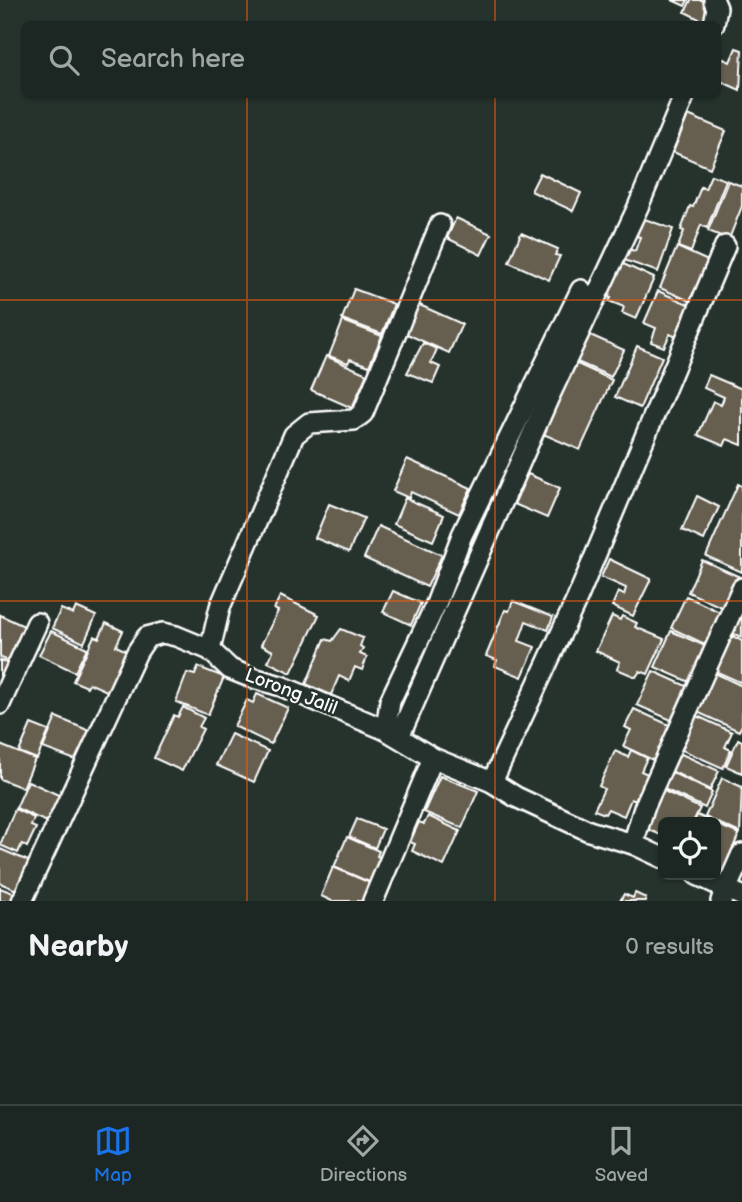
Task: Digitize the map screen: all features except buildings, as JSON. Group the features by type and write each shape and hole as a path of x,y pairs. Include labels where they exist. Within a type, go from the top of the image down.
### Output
{"street":[{"path":"714,1 717,8 715,21"},
{"path":"392,733 638,207 683,98"},
{"path":"210,650 220,607 294,435 309,423 354,420 363,413 440,225"},
{"path":"492,782 577,599 725,246"},
{"path":"392,733 390,701 436,604 462,535 581,290"},
{"path":"633,844 649,796 742,588"},
{"path":"0,704 37,623"},
{"name":"Lorong Jalil","path":"22,901 137,652 147,636 163,632 210,650 230,668 240,673 281,686 392,733 433,758 492,782 516,797 589,831 633,844 658,856"},
{"path":"373,901 433,758"},
{"path":"705,880 730,895 742,854"}]}
